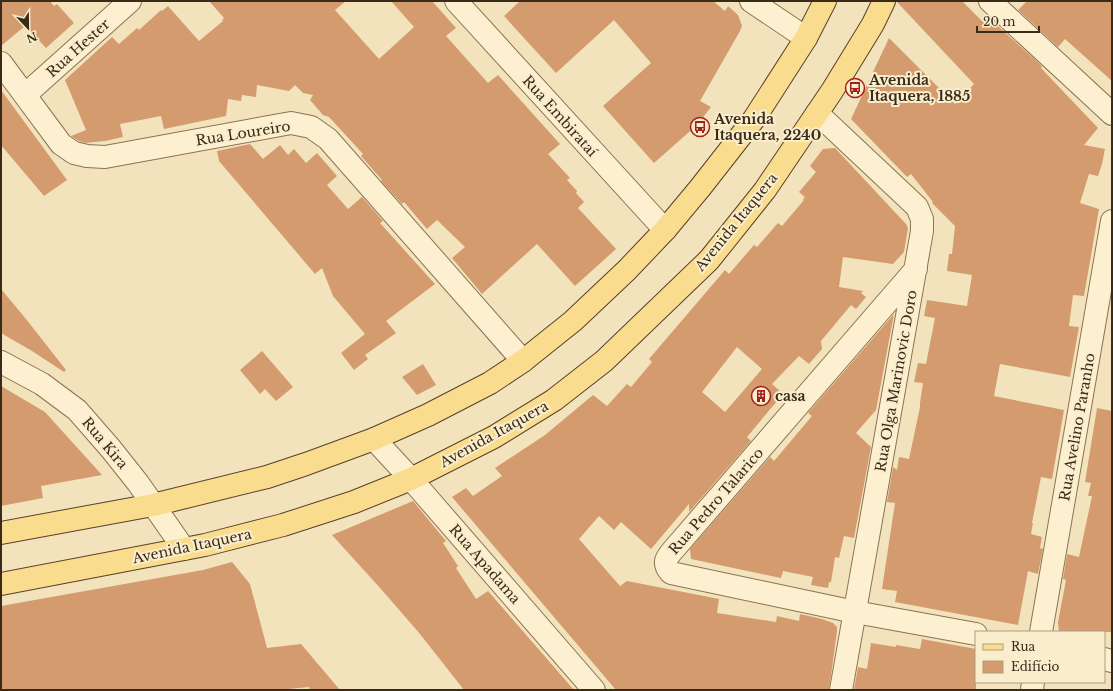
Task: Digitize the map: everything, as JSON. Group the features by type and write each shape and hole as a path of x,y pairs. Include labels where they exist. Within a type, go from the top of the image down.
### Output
{"main road":[{"path":"1,533 153,505 267,477 374,439 428,415 490,382 523,361 573,321 665,230 754,119 806,38 825,1"},
{"name":"Avenida Itaquera","path":"1,584 205,545 283,525 354,502 411,479 494,437 554,400 604,361 709,260 765,190 832,91 873,24 884,1"}],"street":[{"name":"Rua Hester","path":"25,95 130,1"},
{"name":"Rua Embirataí","path":"456,1 665,230"},
{"path":"751,1 806,38"},
{"path":"990,1 1112,114"},
{"name":"Rua Loureiro","path":"1,63 62,144 74,153 87,156 105,157 292,123 311,127 328,139 523,361"},
{"name":"Rua Olga Marinovic Doro","path":"817,113 917,207 922,219 922,231 916,269 841,690"},
{"name":"Rua Avelino Paranho","path":"1041,631 1112,222"},
{"name":"Rua Pedro Talarico","path":"916,269 674,548 666,561 667,568 672,573 855,612 975,634"},
{"name":"Rua Kira","path":"1,362 42,384 77,410 111,449 184,549"},
{"name":"Rua Apadama","path":"374,439 411,479 594,690"}],"building":[{"path":"1,1 50,1 54,6 57,4 74,23 46,48 25,26 1,46"},
{"path":"209,1 346,1 335,10 379,59 414,27 391,1 432,1 456,28 446,36 488,83 498,75 560,144 548,154 570,178 567,180 584,202 578,208 616,249 575,286 537,244 482,294 452,258 465,247 437,220 427,229 404,202 402,204 381,181 382,180 361,156 363,154 329,117 323,115 310,100 313,95 303,93 295,85 289,91 257,85 256,97 242,95 241,101 228,99 226,116 164,129 161,116 120,124 123,137 105,141 85,143 71,136 86,130 65,80 112,37 119,44 137,28 139,30 161,10 162,11 168,6 199,41 223,21 222,20 224,18"},
{"path":"520,1 713,1 725,11 728,6 738,15 742,26 700,101 711,107 697,125 654,163 603,106 651,63 614,20 556,73 504,16"},
{"path":"896,1 962,1 985,24 989,18 1042,66 1041,68 1098,128 1084,145 1105,149 1098,176 1089,174 1080,203 1099,209 1084,296 1073,295 1069,326 1079,327 1070,377 1000,364 994,396 1064,410 1052,479 1041,477 1032,523 1031,534 1042,537 1040,548 1043,549 1038,574 1028,571 1018,625 895,602 897,591 882,589 895,503 887,502 893,467 897,470 899,457 909,459 920,407 923,383 914,382 918,363 926,364 935,318 924,316 927,300 967,306 972,275 947,271 949,254 952,254 955,226 932,203 933,202 911,174 907,177 851,119 889,38 955,104 974,84"},
{"path":"1027,1 1112,1 1112,81 1065,39 1058,47 1018,10"},
{"path":"1,90 67,180 44,196 1,145"},
{"path":"250,144 263,159 280,145 288,155 294,149 306,163 317,153 337,176 327,185 348,209 362,197 383,221 380,223 435,284 386,321 396,333 365,355 368,359 354,370 341,353 365,334 333,296 322,268 315,274 219,161 217,151"},
{"path":"835,148 906,224 908,228 904,252 893,264 843,257 839,287 863,291 861,293 866,297 856,309 851,305 821,341 822,349 809,364 799,356 772,384 783,394 747,437 751,441 689,512 689,504 651,549 621,522 614,530 599,516 579,539 620,586 627,581 719,599 717,613 776,622 777,616 799,621 800,614 833,623 837,627 837,631 829,690 616,690 452,497 466,488 473,496 502,476 495,468 545,435 593,395 607,406 627,384 631,387 652,362 649,359 725,270 729,274 754,245 757,247 778,223 782,226 804,200 803,199 805,197 799,192 816,172 810,166 823,149","holes":["737,347 762,369 725,412 702,392"]},
{"path":"1,289 66,370 64,372 1,333"},
{"path":"894,314 876,410 856,433 871,447 854,538 844,536 839,558 835,557 831,582 829,582 828,588 811,585 813,577 783,571 781,578 691,559 690,549 770,457 774,461 812,416 808,413"},
{"path":"262,351 293,387 276,401 265,389 260,394 240,370"},
{"path":"423,364 436,385 417,395 402,377"},
{"path":"1,386 45,412 102,475 41,486 43,498 1,506"},
{"path":"1097,408 1112,411 1112,632 1059,631 1058,622 1066,580 1063,579 1067,554 1079,557 1092,496 1088,496 1091,483 1085,482"},
{"path":"413,501 446,541 443,543 458,566 456,568 476,599 488,591 574,690 464,690 420,634 332,535"},
{"path":"232,562 250,584 267,648 301,644 340,690 310,690 309,687 278,690 1,690 1,606 203,570"},
{"path":"922,639 975,649 976,690 854,690 858,667 867,669 871,643 920,649"}],"place":[{"name":"Avenida Itaquera, 1885","path":"855,88"},
{"name":"Avenida Itaquera, 2240","path":"700,127"},
{"name":"casa","path":"761,396"}]}
